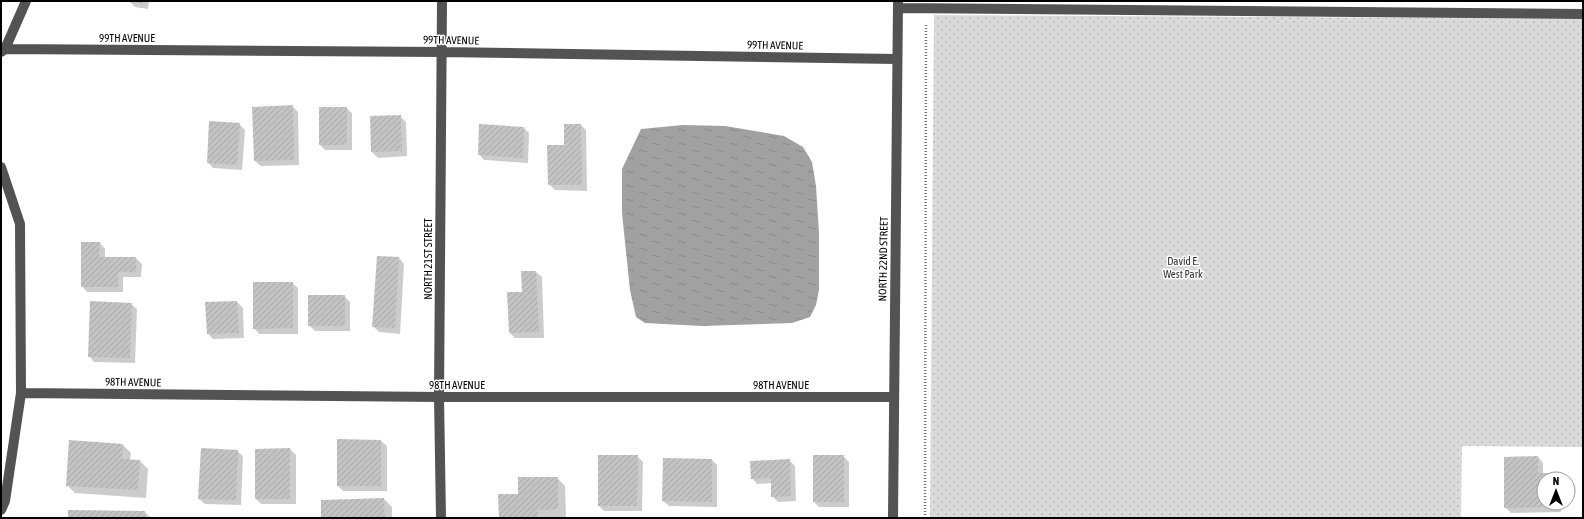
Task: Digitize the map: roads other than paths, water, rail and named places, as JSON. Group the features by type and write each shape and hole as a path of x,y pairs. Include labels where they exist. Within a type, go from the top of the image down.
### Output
{"street":[{"path":"3,51 26,1"},
{"name":"NORTH 21ST STREET","path":"441,518 439,397 442,1"},
{"path":"898,4 926,9 1583,14"},
{"name":"NORTH 22ND STREET","path":"893,518 896,59 898,4"},
{"name":"99TH AVENUE","path":"3,51 442,52 896,59"},
{"path":"1,167 20,224 21,393 5,501 1,510"},
{"name":"98TH AVENUE","path":"21,393 439,397 893,397"}],"water":[{"path":"683,125 725,126 784,136 803,147 812,162 816,186 819,233 819,290 816,305 810,317 792,323 702,326 645,323 636,317 630,290 622,213 622,169 641,129"}],"park label":[{"name":"David E. West Park","path":"1183,267"}]}
